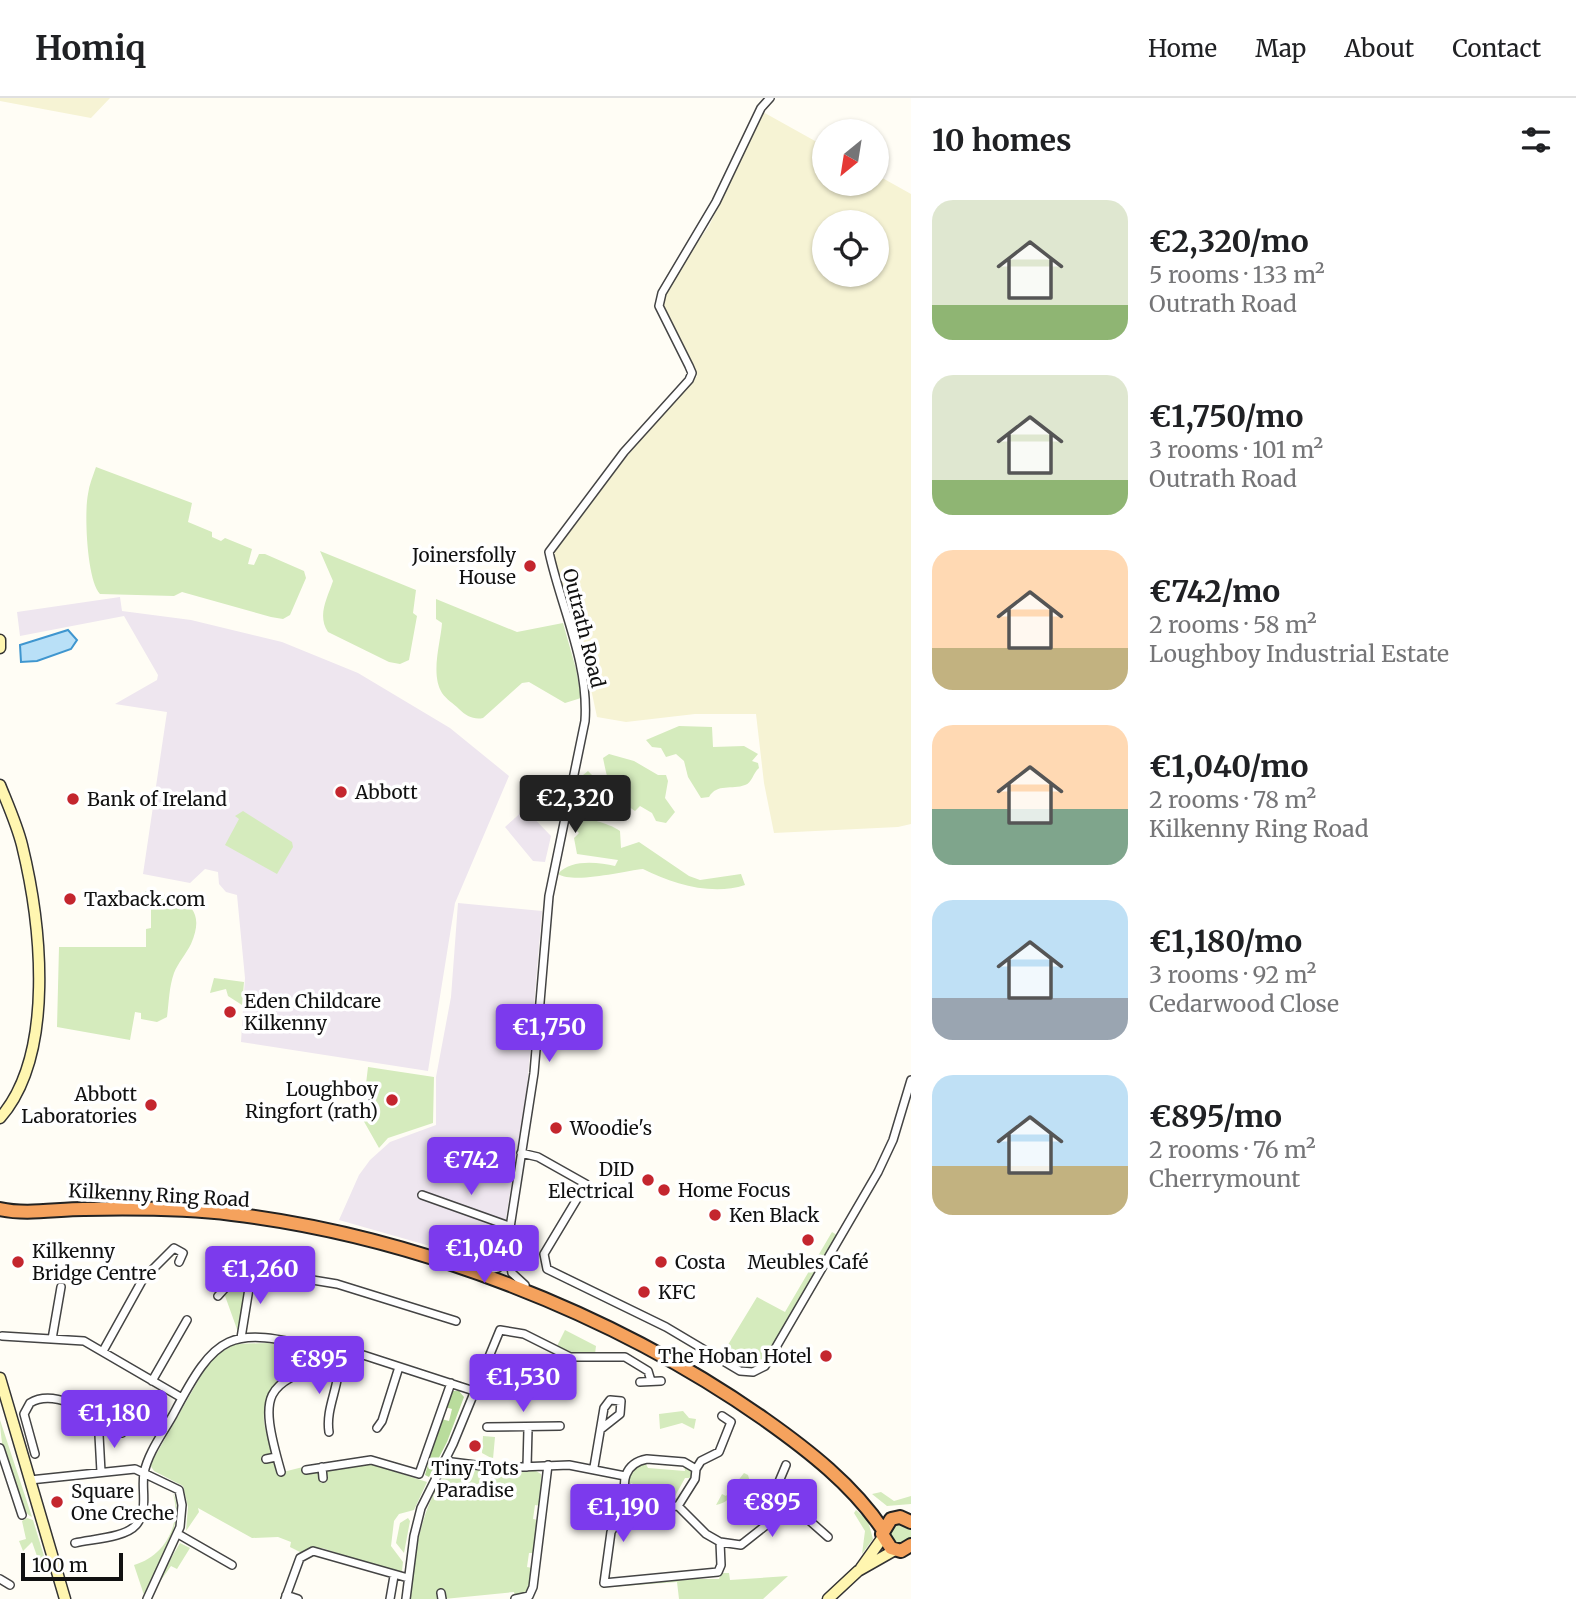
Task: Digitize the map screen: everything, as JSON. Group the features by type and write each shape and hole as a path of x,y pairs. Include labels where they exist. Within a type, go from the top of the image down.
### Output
{"highway":[{"name":"Kilkenny Ring Road","path":"3,1212 131,1209 231,1214 284,1223 432,1258 578,1314 685,1368 740,1402 790,1438 864,1502 887,1546 895,1550"},
{"name":"Kilkenny Ring Road","path":"864,1502 905,1518"},
{"path":"883,1534 887,1522 905,1518"},
{"path":"895,1550 911,1545"}],"street":[{"name":"Outrath Road","path":"578,1314 519,1283 510,1268 507,1247 534,1073 549,896 557,844 570,806 586,700 582,668 549,552 616,462 689,380 692,373 690,366 659,306 662,293 697,238 761,108 770,98"},
{"path":"0,640 0,648"},
{"path":"0,785 22,846 30,884 40,1007 23,1083 0,1118"},
{"path":"521,1153 538,1157 586,1184 544,1254 543,1260 547,1269 666,1327 740,1371 752,1372 765,1366 878,1172 893,1140 911,1080"},
{"path":"422,1195 509,1226"},
{"path":"432,1258 492,1271 502,1262 507,1247"},
{"path":"103,1351 143,1279 174,1248 183,1253 179,1262"},
{"path":"241,1338 252,1270"},
{"path":"218,1296 236,1276 252,1270 337,1284 456,1321"},
{"path":"52,1339 61,1287"},
{"path":"434,1324 437,1315"},
{"path":"152,1381 187,1320"},
{"path":"406,1599 418,1516 497,1333 503,1329 524,1334 570,1357 625,1357 648,1371 651,1381"},
{"path":"2,1336 75,1339 103,1351 182,1398"},
{"path":"75,1543 133,1528 143,1508 145,1471 182,1398 212,1351 226,1342 241,1338 277,1339 321,1349"},
{"path":"309,1358 312,1347"},
{"path":"281,1472 267,1414 276,1389 286,1377 338,1357 357,1353 474,1391"},
{"path":"329,1432 327,1418 340,1374 338,1357"},
{"path":"377,1429 399,1367"},
{"path":"0,1378 65,1599"},
{"path":"640,1382 661,1381"},
{"path":"306,1470 371,1461 416,1475 422,1471 450,1383"},
{"path":"35,1454 24,1414 26,1407 43,1397 61,1400 122,1433"},
{"path":"678,1506 695,1479 696,1469 701,1461 719,1452 731,1422 722,1416"},
{"path":"101,1472 99,1435 103,1422"},
{"path":"487,1427 528,1429 559,1426"},
{"path":"527,1467 528,1429"},
{"path":"594,1468 601,1429"},
{"path":"0,1448 22,1515"},
{"path":"266,1459 276,1457"},
{"path":"678,1506 647,1507 631,1501 625,1487 625,1476 631,1466 647,1459 684,1462 696,1469"},
{"path":"444,1461 483,1467 548,1465 594,1468 625,1476"},
{"path":"515,1599 529,1596 533,1587 548,1465"},
{"path":"678,1506 691,1521 720,1542 730,1545 749,1541 779,1515 781,1506 775,1491 786,1465"},
{"path":"322,1467 323,1478"},
{"path":"30,1480 101,1472 145,1471 179,1490 182,1506 178,1534 164,1560 151,1598"},
{"path":"631,1501 611,1532 604,1583 714,1573 721,1568 720,1542"},
{"path":"781,1506 793,1506 828,1537"},
{"path":"178,1534 232,1566"},
{"path":"828,1599 858,1571 883,1534"},
{"path":"858,1571 895,1550"},
{"path":"298,1599 286,1597 300,1558 313,1551 322,1551 394,1576 408,1578"},
{"path":"390,1599 394,1576"},
{"path":"0,1579 10,1585"}],"shaded area":[{"path":"0,98 110,98 91,118 0,101"},
{"path":"763,112 812,139 812,196 889,196 889,182 911,194 911,824 898,827 774,833 764,783 756,714 695,714 626,722 597,717 554,550 670,403 697,376 663,305 672,278 709,226"},
{"path":"120,597 122,611 191,620 282,642 358,673 450,728 509,776 455,903 428,1071 241,1042 245,978 237,895 226,892 219,884 218,872 205,869 190,883 143,874 167,712 115,704 157,680 158,675 124,616 20,636 17,612"},
{"path":"525,809 551,836 545,862 533,861 505,827"},
{"path":"458,903 542,911 527,1088 499,1261 493,1264 339,1220 359,1175 370,1160 390,1142 436,1125 436,1077 451,997"}],"green space":[{"path":"96,467 192,503 188,522 212,532 212,537 221,541 225,538 252,549 248,564 254,565 259,554 265,554 304,571 306,578 290,615 283,619 271,617 182,592 174,596 100,594 89,562 87,531 88,494"},
{"path":"320,551 416,590 413,613 417,616 409,660 400,664 389,662 328,632 323,613 333,581"},
{"path":"436,599 517,632 563,623 581,698 565,703 529,682 522,683 483,718 464,714 444,695 437,677 442,623 436,619"},
{"path":"679,726 712,727 713,747 744,746 758,754 752,761 758,763 759,768 747,784 720,788 709,797 701,798 688,777 684,761 676,754 666,757 661,748 652,747 646,740"},
{"path":"609,754 634,761 658,775 666,775 668,781 665,798 675,812 666,823 656,821 652,813 640,806 635,811 615,794 609,783 603,758"},
{"path":"588,771 593,776 602,802 592,815 585,807 581,786 583,775"},
{"path":"574,808 620,831 621,848 639,842 689,876 700,880 741,874 745,885 719,889 693,887 643,869 576,878 558,874 577,864 615,866 618,860 577,854 574,838 579,833 573,827"},
{"path":"243,811 292,842 293,847 277,874 225,845 239,819 235,816"},
{"path":"145,891 179,899 193,911 196,919 196,930 191,944 172,978 167,1017 157,1022 141,1019 141,1013 135,1012 130,1040 57,1027 59,947 146,947 146,929 151,928 151,901 144,899"},
{"path":"214,978 244,982 242,1005 228,996 226,989 210,993"},
{"path":"368,1067 434,1077 433,1123 388,1138 379,1148 362,1118"},
{"path":"832,1232 837,1235 765,1358 749,1367 739,1365 728,1358 723,1353 757,1297 785,1312"},
{"path":"240,1277 247,1280 238,1332 224,1293"},
{"path":"565,1330 596,1346 595,1354 568,1354 556,1348"},
{"path":"267,1343 303,1349 304,1361 310,1362 315,1354 329,1357 294,1371 275,1385 265,1407 264,1421 271,1453 261,1457 263,1463 273,1462 279,1473 303,1467 305,1474 318,1472 321,1483 327,1482 327,1471 371,1464 427,1482 414,1510 399,1514 394,1521 391,1546 403,1562 402,1571 397,1573 322,1548 302,1553 290,1547 291,1542 278,1537 252,1538 198,1508 199,1512 186,1531 188,1507 183,1486 154,1471 150,1465 211,1358 235,1344"},
{"path":"453,1391 459,1391 464,1397 447,1442 429,1477 425,1475 441,1419 449,1421 452,1409 445,1407"},
{"path":"63,1407 91,1424 64,1425"},
{"path":"683,1411 689,1418 696,1419 694,1429 682,1423 660,1429 659,1414"},
{"path":"0,1420 32,1517 19,1501 8,1473"},
{"path":"483,1436 495,1437 493,1459 482,1453"},
{"path":"645,1462 648,1468 685,1471 684,1465 692,1470 691,1478 685,1478 674,1498 680,1499 678,1501 646,1504 632,1497 636,1492 632,1483 628,1486 627,1481 634,1466"},
{"path":"446,1470 536,1471 541,1474 540,1506 535,1505 533,1519 538,1520 533,1553 529,1553 527,1567 532,1568 528,1593 515,1597 514,1592 444,1599 443,1591 437,1592 438,1599 409,1599 416,1548 424,1517 437,1486"},
{"path":"744,1473 748,1475 750,1482 726,1501 716,1505 722,1494 726,1496"},
{"path":"744,1486 746,1498 729,1512 728,1504"},
{"path":"881,1492 894,1501 911,1496 911,1504 887,1506 872,1494"},
{"path":"173,1493 177,1504 173,1530 147,1594 144,1595 134,1565 154,1554 168,1537 175,1516"},
{"path":"856,1510 868,1521 873,1539 862,1554 865,1531 854,1513"},
{"path":"27,1518 33,1520 48,1569 42,1570 32,1542 23,1551 19,1541 26,1539 22,1521"},
{"path":"408,1518 410,1521 404,1553 396,1543 400,1523"},
{"path":"896,1522 911,1529 911,1540 903,1546 890,1542 888,1528"},
{"path":"180,1543 190,1548 177,1569 171,1566 159,1583 160,1577"},
{"path":"721,1573 729,1573 730,1580 788,1576 763,1599 679,1599 677,1582 596,1588 677,1579 719,1579"}],"water":[{"path":"68,630 77,640 71,649 37,661 21,662 20,645"}],"place":[{"name":"Joinersfolly House","path":"530,566"},
{"name":"Abbott","path":"341,792"},
{"name":"Bank of Ireland","path":"73,799"},
{"name":"Taxback.com","path":"70,899"},
{"name":"Eden Childcare Kilkenny","path":"230,1012"},
{"name":"Loughboy Ringfort (rath)","path":"392,1100"},
{"name":"Abbott Laboratories","path":"151,1105"},
{"name":"Woodie's","path":"556,1128"},
{"name":"DID Electrical","path":"648,1180"},
{"name":"Home Focus","path":"664,1190"},
{"name":"Ken Black","path":"715,1215"},
{"name":"Meubles Café","path":"808,1240"},
{"name":"Kilkenny Bridge Centre","path":"18,1262"},
{"name":"Costa","path":"661,1262"},
{"name":"KFC","path":"644,1292"},
{"name":"The Hoban Hotel","path":"826,1356"},
{"name":"Tiny Tots Paradise","path":"475,1446"},
{"name":"Square One Creche","path":"57,1502"}]}
